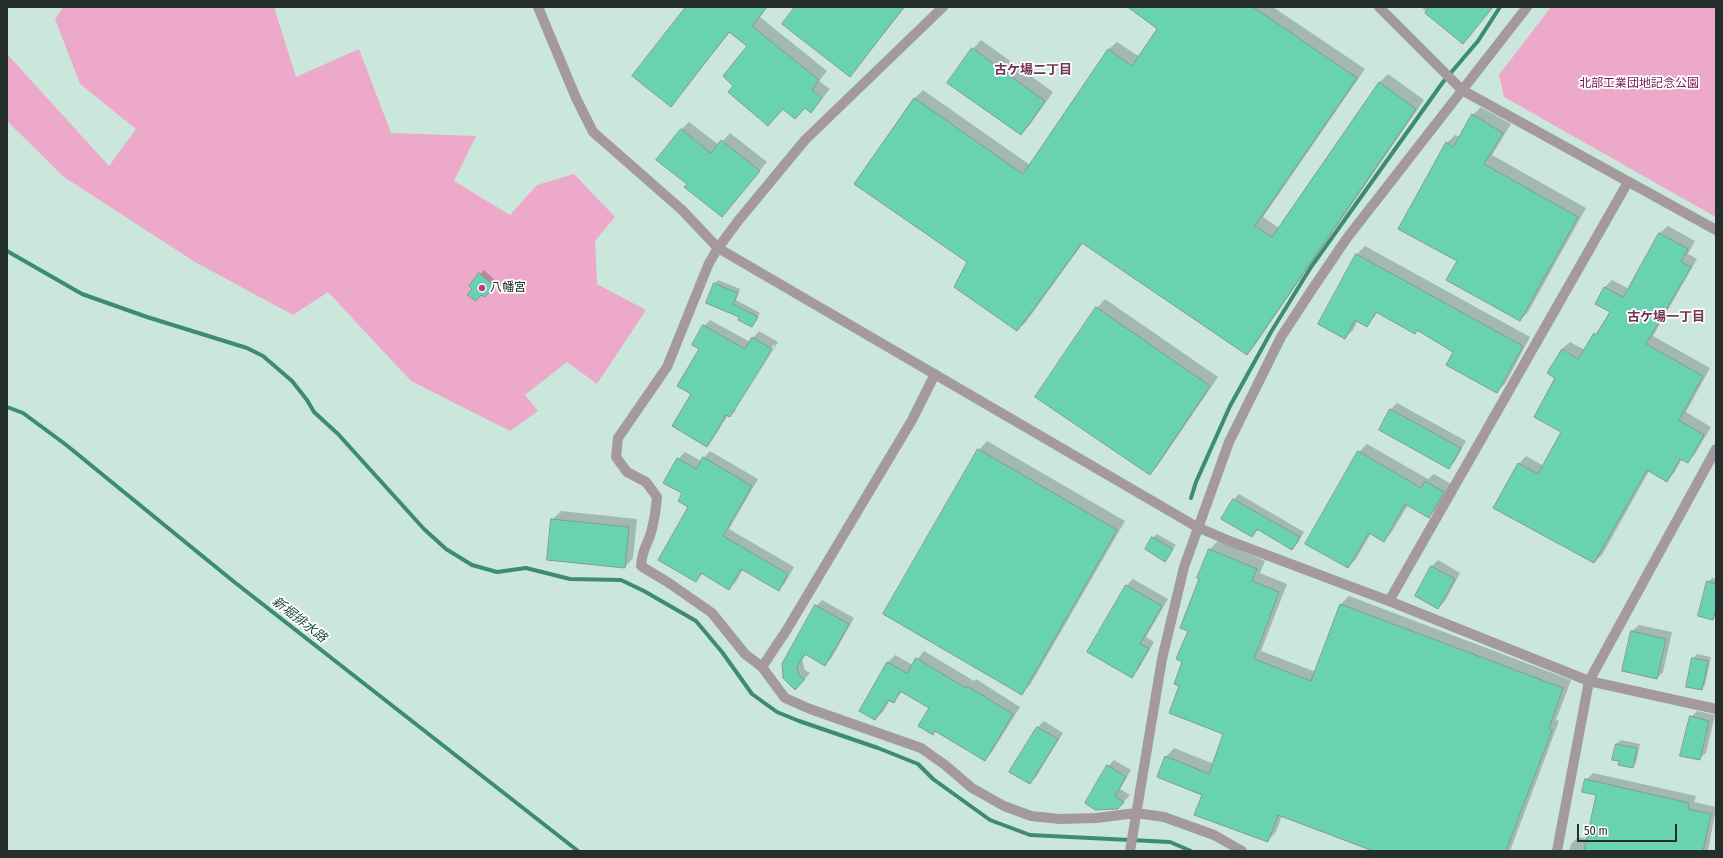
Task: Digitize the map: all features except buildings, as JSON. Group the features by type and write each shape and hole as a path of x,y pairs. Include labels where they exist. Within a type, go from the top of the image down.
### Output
{"street":[{"path":"538,7 576,98 592,132 682,210 718,248 1197,527 1232,542 1389,601 1589,682 1716,709"},
{"path":"943,7 805,140 738,221 709,263 667,367 618,438 616,456 627,472 646,482 657,497 655,518 650,536 642,552 641,566 669,583 712,613 745,654 762,668 785,698 810,709 921,748 972,788 1011,808 1031,816 1060,819 1096,818 1136,813 1164,818 1214,835 1242,851"},
{"path":"1379,7 1462,90 1716,230"},
{"path":"1130,851 1162,659 1184,567 1197,527 1229,442 1281,337 1347,238 1527,7"},
{"path":"1389,601 1628,182"},
{"path":"762,668 900,440 935,374"},
{"path":"1557,851 1589,682 1716,449"}],"green space":[{"path":"63,7 274,7 296,77 359,49 391,133 476,136 454,181 510,215 537,185 574,174 615,217 595,241 597,284 646,310 597,384 567,362 525,395 538,411 510,431 411,381 328,292 293,315 195,262 64,177 7,121 7,54 109,166 136,129 80,84 55,19"},
{"name":"北部工業団地記念公園","path":"1551,7 1716,7 1716,217 1504,97 1499,75"}],"waterway":[{"path":"1191,498 1196,482 1230,406 1271,332 1311,267 1443,82 1478,41 1500,7"},
{"path":"7,251 82,294 147,317 247,348 263,356 292,381 307,400 314,412 338,434 424,529 446,549 472,565 497,572 526,568 570,579 621,580 644,591 696,621 722,652 752,694 777,712 918,764 933,779 990,820 1030,835 1170,842 1191,851"},
{"name":"新堀排水路","path":"7,407 23,413 65,444 233,581 578,851"}],"place":[{"name":"八幡宮","path":"482,288"}],"district":[{"name":"古ケ場二丁目","path":"1033,70"},
{"name":"古ケ場一丁目","path":"1666,317"}]}
